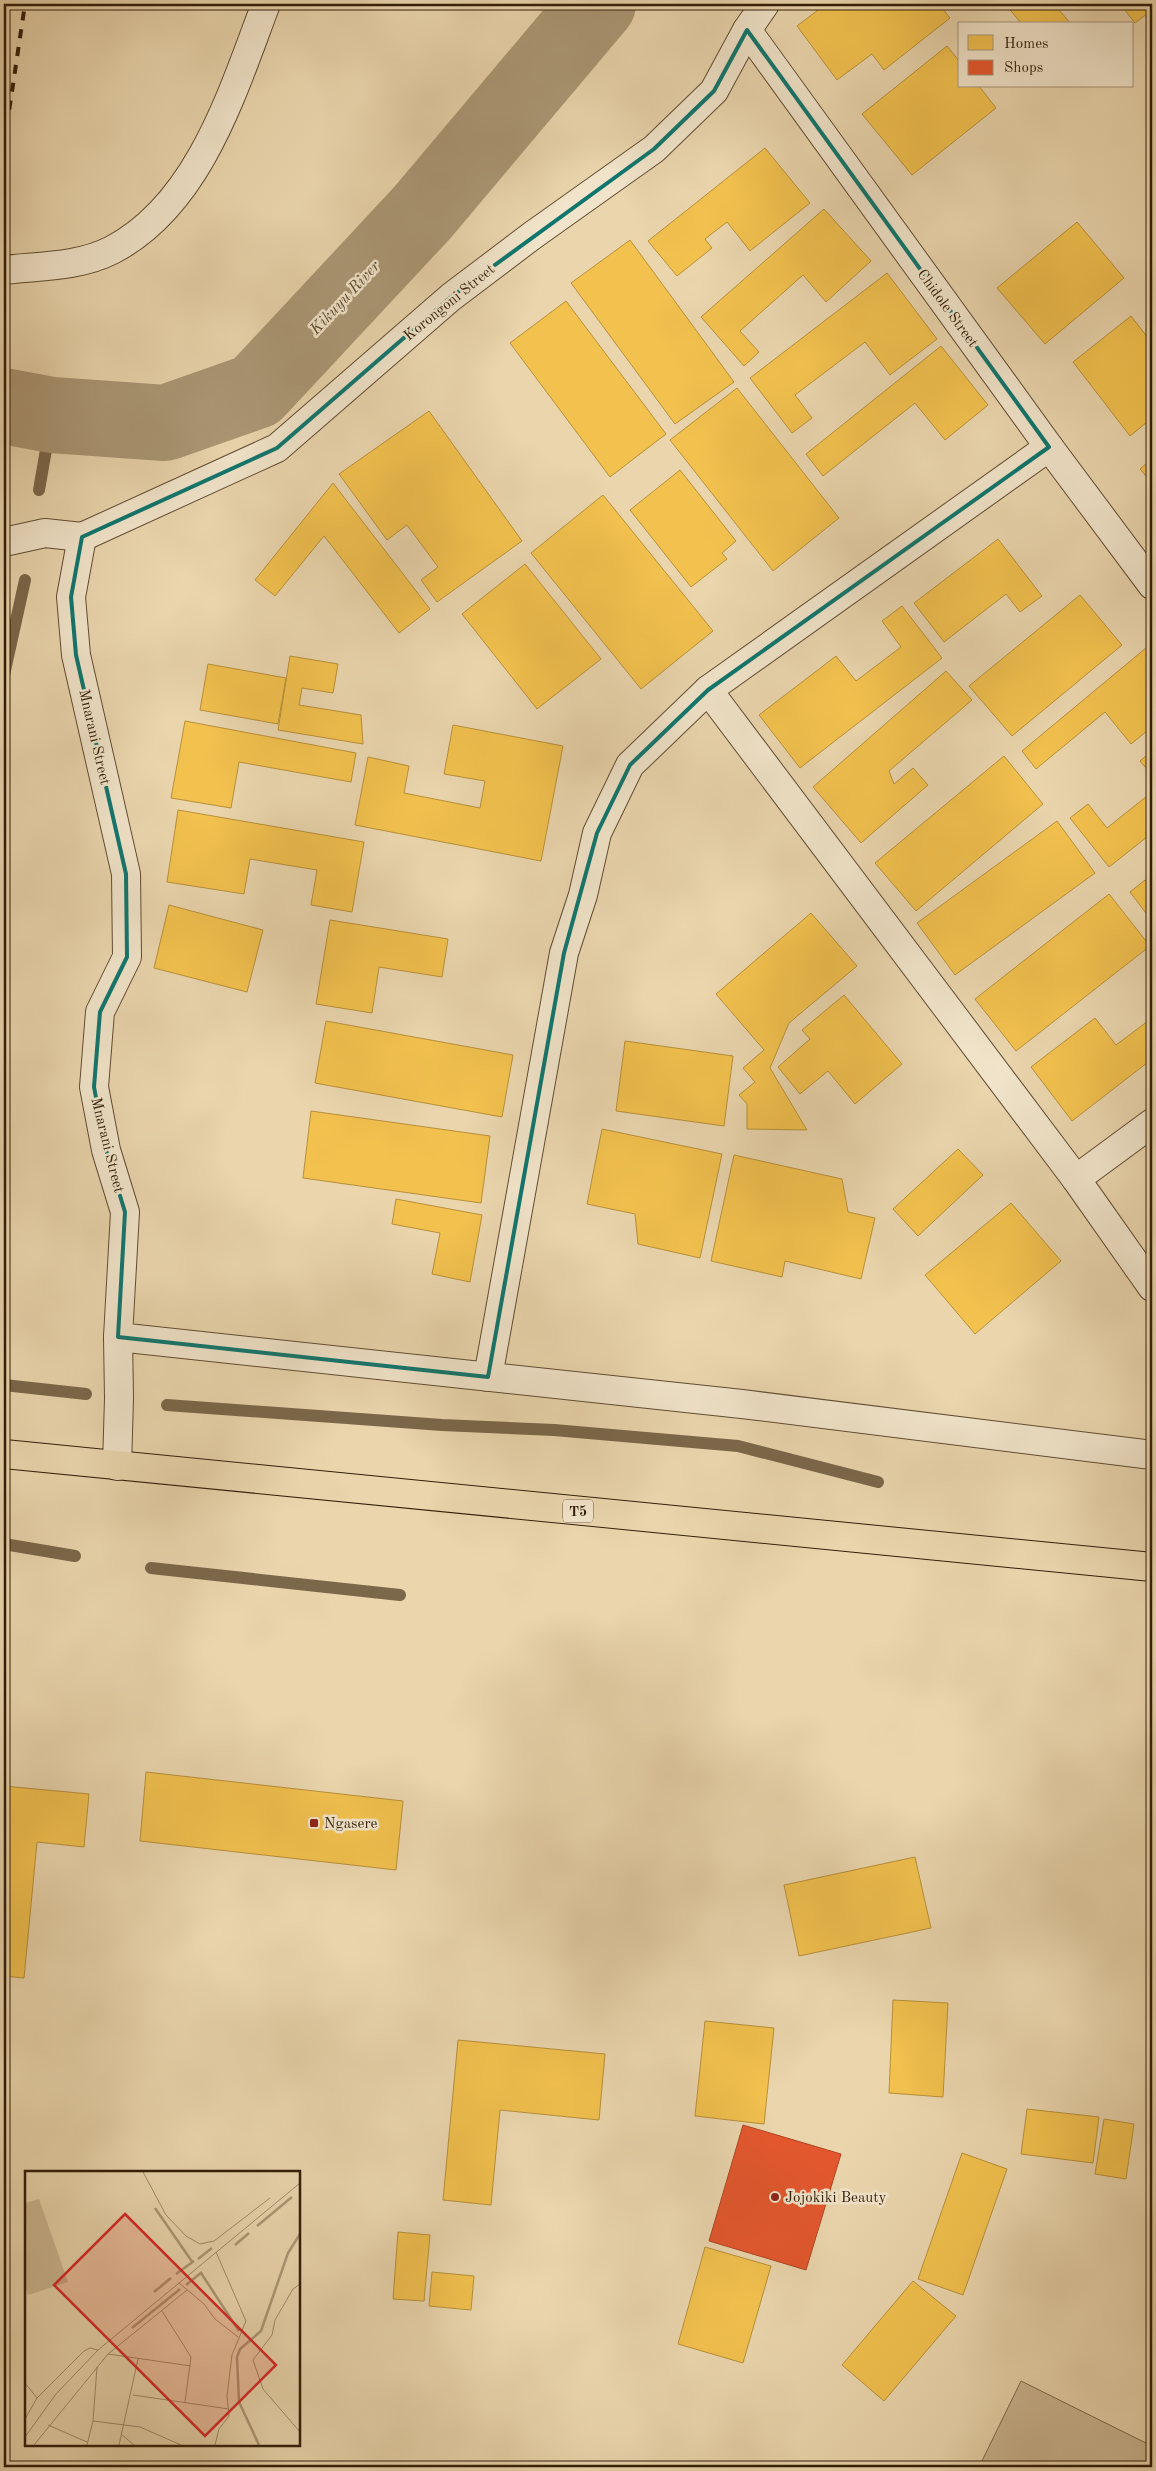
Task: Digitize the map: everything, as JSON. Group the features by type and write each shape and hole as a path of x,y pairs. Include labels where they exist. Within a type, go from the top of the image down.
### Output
{"highway":[{"name":"T5","path":"4,1454 1152,1567"}],"street":[{"path":"4,270 72,263 111,250 146,227 177,192 210,144 266,4"},
{"name":"Korongoni Street","path":"82,537 277,448 451,297 533,235 654,149 714,91 747,30 765,4"},
{"name":"Chidole Street","path":"747,30 1049,447 1152,585"},
{"path":"488,1377 564,953 583,895 597,834 630,765 708,690 1049,447"},
{"path":"4,542 44,534 82,537"},
{"name":"Mnarani Street","path":"82,537 71,597 76,655 126,874 127,957 100,1012 94,1087 106,1150 125,1212 118,1337 120,1398 117,1466"},
{"path":"708,690 1076,1179 1152,1287"},
{"path":"1076,1179 1152,1123"},
{"path":"118,1337 742,1404 1152,1455"}],"highlighted area":[{"path":"747,30 1049,447 708,690 630,765 597,833 564,953 488,1377 118,1337 125,1212 106,1150 94,1087 100,1012 127,957 126,874 76,655 71,597 82,537 277,448 451,297 654,149 714,91"}],"shaded area":[{"path":"1021,2381 1152,2446 1152,2467 979,2467"}],"building: Homes":[{"path":"826,4 939,4 950,18 884,70 872,54 837,80 797,26"},
{"path":"1005,4 1054,4 1069,22 1020,22"},
{"path":"1120,4 1152,4 1152,10 1135,23"},
{"path":"947,46 958,60 958,88 981,88 996,108 912,175 862,114"},
{"path":"765,148 810,203 750,251 727,222 705,239 712,248 677,276 648,241"},
{"path":"824,209 871,261 826,302 803,275 740,331 759,352 744,366 701,317"},
{"path":"1077,222 1124,278 1045,344 997,288"},
{"path":"630,240 734,382 675,424 571,283"},
{"path":"887,273 937,339 890,375 865,342 795,395 812,418 792,433 750,378"},
{"path":"566,301 666,434 610,477 510,343"},
{"path":"1131,316 1152,343 1152,418 1130,436 1073,362"},
{"path":"941,346 988,405 945,440 915,403 823,476 806,454"},
{"path":"737,388 839,518 773,571 670,440"},
{"path":"429,411 522,541 437,602 421,580 438,567 407,525 387,540 339,474"},
{"path":"1152,459 1152,483 1140,469"},
{"path":"680,470 736,541 722,553 727,559 691,587 630,510"},
{"path":"333,483 430,609 399,633 324,536 275,596 255,580"},
{"path":"603,495 713,631 641,689 531,553"},
{"path":"998,539 1042,596 1020,612 1006,594 944,642 914,603"},
{"path":"525,564 601,659 537,709 462,614"},
{"path":"1080,595 1122,645 1012,736 969,686"},
{"path":"902,606 942,658 800,768 759,715 836,656 856,681 901,647 882,621"},
{"path":"1152,643 1152,727 1131,744 1105,712 1036,769 1022,751"},
{"path":"290,656 338,664 333,693 302,688 299,705 361,715 363,744 278,730"},
{"path":"208,664 286,678 278,724 200,710"},
{"path":"946,671 972,700 889,771 894,784 913,768 928,785 861,843 813,787"},
{"path":"185,721 356,753 351,782 239,762 231,808 171,798"},
{"path":"453,725 563,746 541,861 355,825 368,757 409,766 404,793 480,808 485,781 444,774"},
{"path":"1152,751 1152,775 1140,761"},
{"path":"1004,756 1043,804 916,911 875,863"},
{"path":"1152,792 1152,833 1109,867 1070,818 1088,804 1107,828"},
{"path":"178,810 364,842 352,912 311,905 317,870 250,859 244,894 167,882"},
{"path":"1057,821 1095,873 955,975 917,923"},
{"path":"1145,880 1152,890 1152,921 1130,892"},
{"path":"1109,894 1150,946 1016,1051 975,999"},
{"path":"169,905 263,930 247,992 154,968"},
{"path":"811,913 857,966 789,1023 770,1068 807,1130 747,1129 747,1104 739,1095 755,1082 743,1068 764,1050 716,994"},
{"path":"330,920 448,939 442,977 379,967 372,1013 316,1004"},
{"path":"844,995 902,1064 855,1104 828,1071 800,1094 778,1067 810,1039 802,1030"},
{"path":"1095,1018 1116,1045 1152,1018 1152,1059 1072,1121 1031,1067"},
{"path":"326,1021 513,1055 502,1117 315,1083"},
{"path":"625,1041 733,1056 724,1126 616,1111"},
{"path":"311,1111 490,1136 481,1203 303,1178"},
{"path":"602,1129 722,1154 700,1258 638,1244 635,1214 587,1204"},
{"path":"958,1149 983,1175 918,1236 893,1209"},
{"path":"734,1155 842,1179 848,1212 875,1218 861,1279 785,1261 782,1277 711,1261"},
{"path":"396,1199 482,1215 470,1282 432,1274 440,1233 392,1224"},
{"path":"1011,1203 1061,1261 975,1334 925,1275"},
{"path":"146,1772 403,1801 396,1870 140,1841"},
{"path":"4,1786 89,1794 84,1847 37,1842 24,1978 4,1976"},
{"path":"915,1857 931,1928 799,1956 784,1885"},
{"path":"893,2000 948,2003 943,2097 889,2093"},
{"path":"705,2021 774,2028 764,2124 695,2116"},
{"path":"458,2040 605,2054 599,2120 500,2110 491,2205 443,2200"},
{"path":"1027,2109 1099,2117 1093,2163 1021,2154"},
{"path":"1104,2119 1134,2124 1126,2179 1095,2174"},
{"path":"962,2153 1007,2169 963,2295 918,2279"},
{"path":"398,2232 430,2235 424,2301 393,2299"},
{"path":"705,2247 771,2266 743,2363 678,2344"},
{"path":"432,2272 474,2276 471,2310 429,2306"},
{"path":"913,2281 956,2316 884,2401 842,2365"}],"building: Shops":[{"name":"Jojokiki Beauty","path":"743,2125 841,2154 806,2270 709,2241"}],"waterway":[{"name":"Kikuyu River","path":"4,406 52,415 165,423 256,391 422,213 598,4"},
{"path":"39,490 52,415"},
{"path":"4,675 25,580"},
{"path":"4,1385 86,1394"},
{"path":"167,1405 442,1425 554,1430 738,1446 878,1482"},
{"path":"4,1544 75,1556"},
{"path":"151,1568 400,1595"}],"railway":[{"path":"4,145 25,4"}],"place":[{"name":"Ngasere","path":"314,1823"},
{"name":"Jojokiki Beauty","path":"775,2197"}]}
